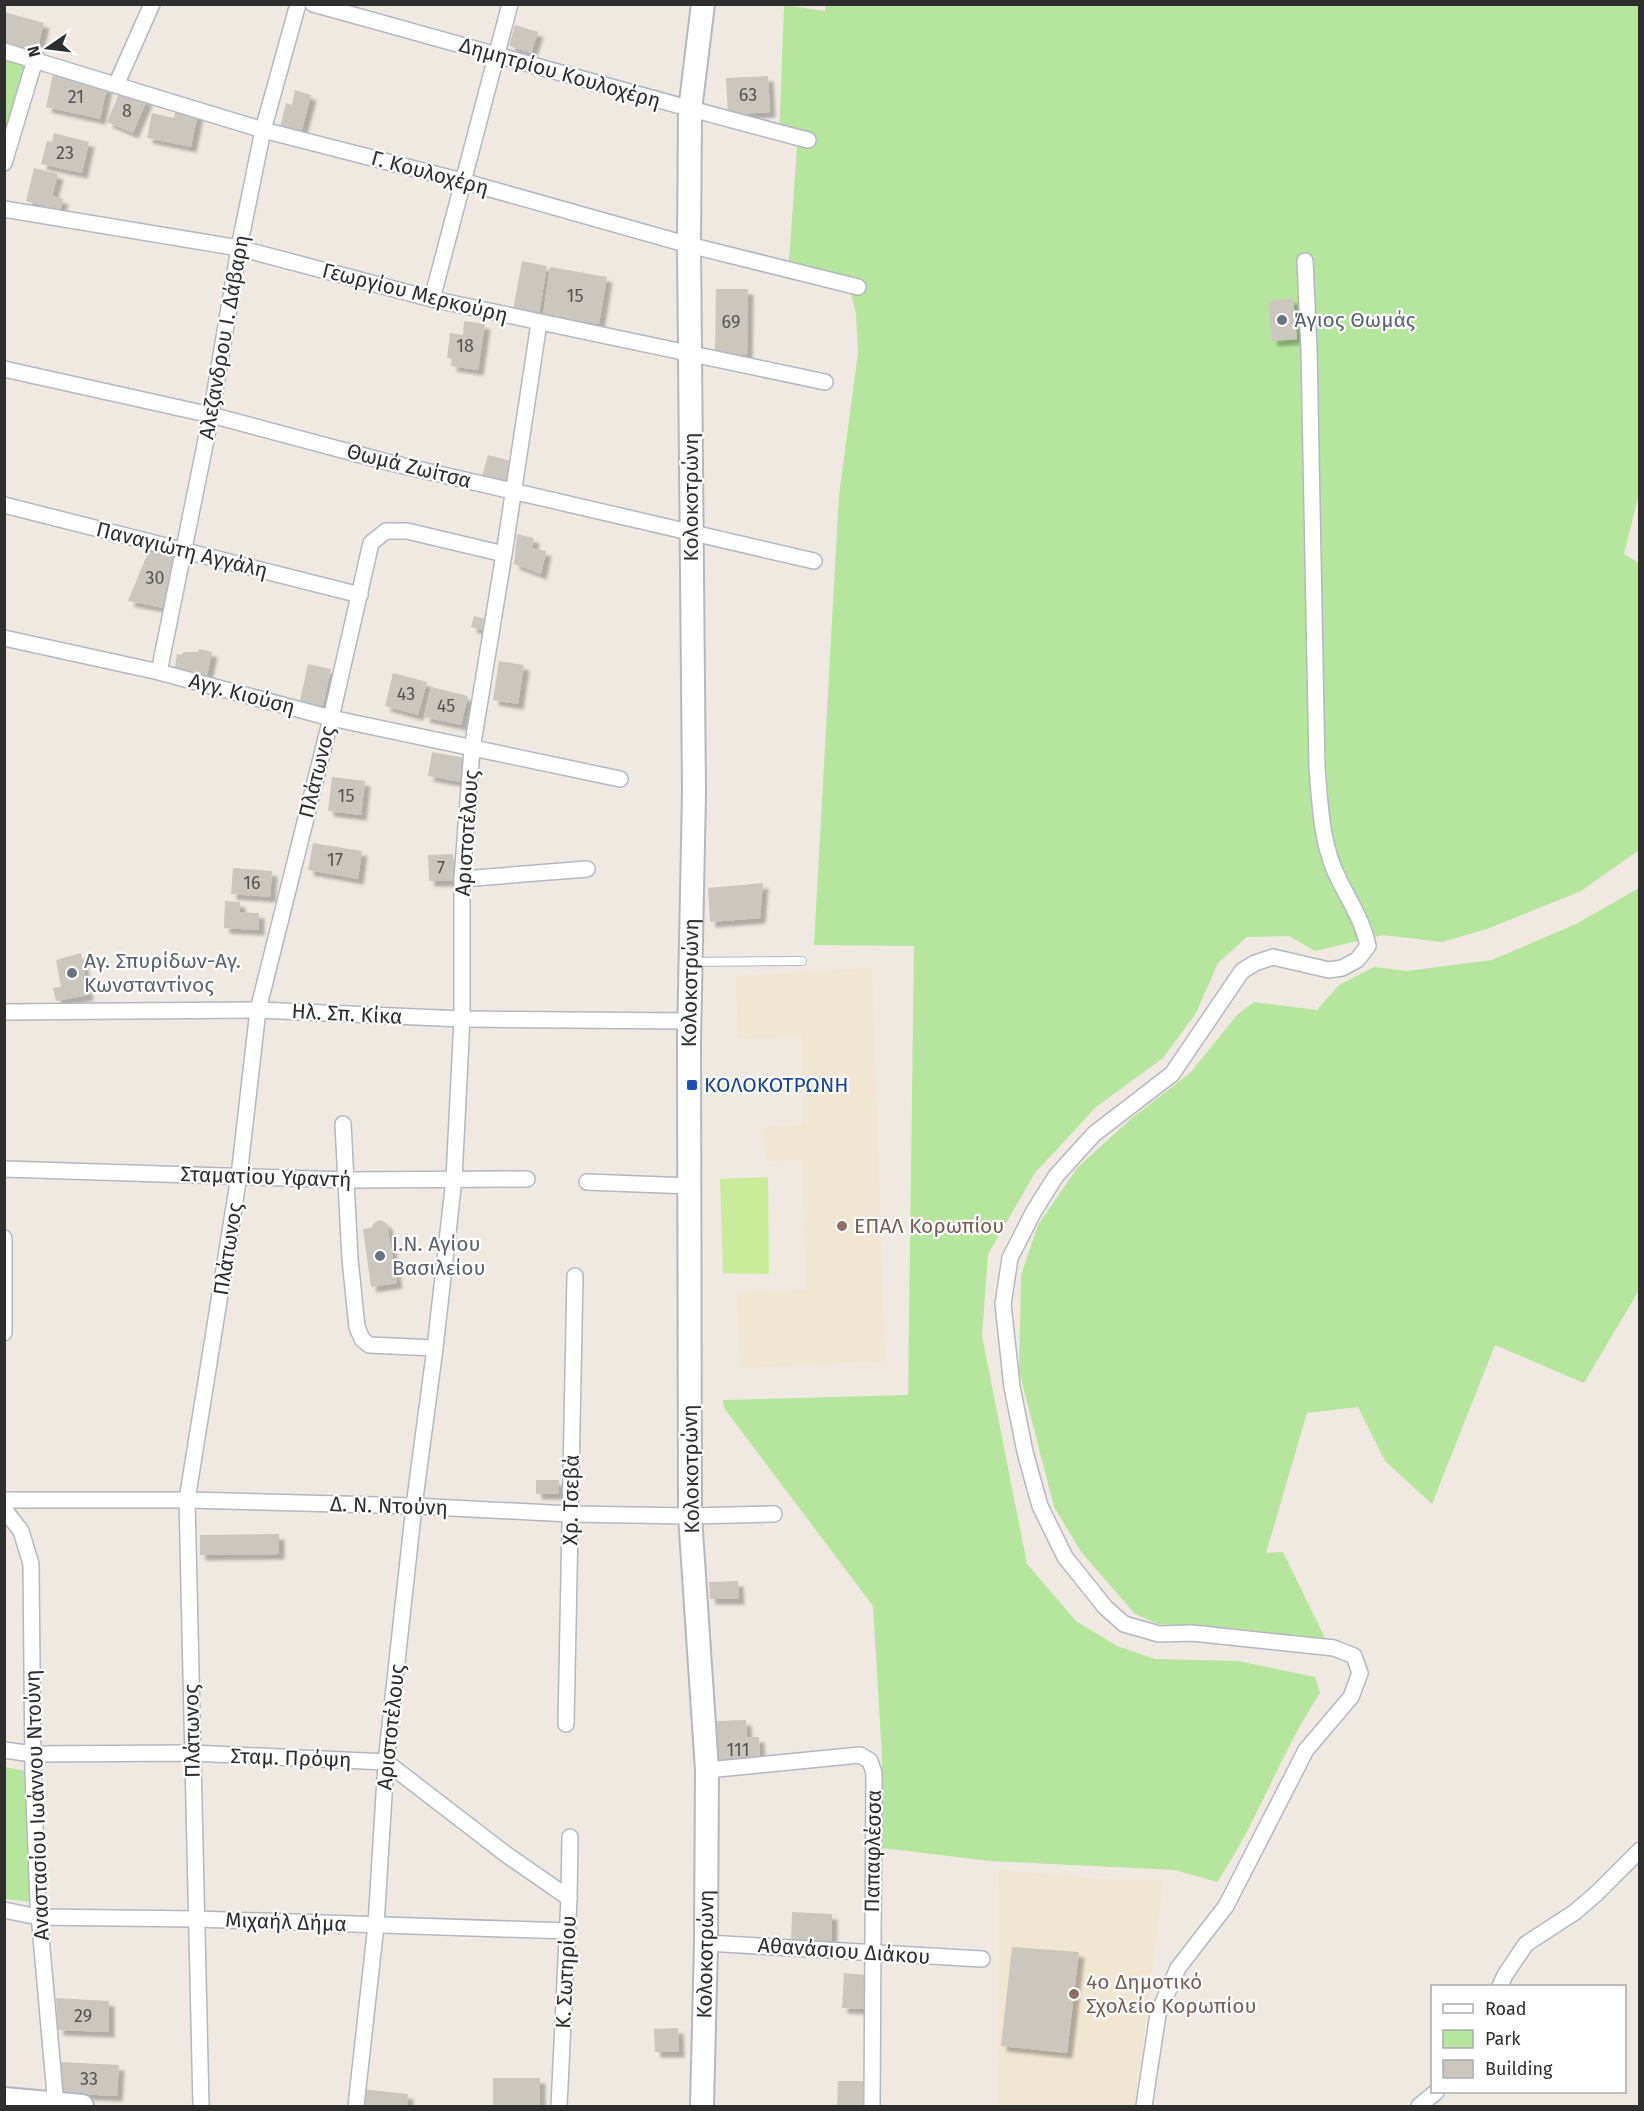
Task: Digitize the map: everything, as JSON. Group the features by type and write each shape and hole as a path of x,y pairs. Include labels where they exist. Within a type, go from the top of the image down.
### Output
{"street":[{"path":"116,85 152,4"},
{"name":"Αλεζανδρου Ι. Δάβαρη","path":"159,672 211,415 238,248 263,130 298,4"},
{"name":"Δημητρίου Κουλοχέρη","path":"313,4 808,141"},
{"path":"432,299 510,4"},
{"name":"Κολοκοτρώνη","path":"702,2106 707,1770 690,1516 689,1186 694,792 689,245 690,110 703,4"},
{"name":"Γ. Κουλοχέρη","path":"4,51 263,130 462,181 689,245 858,287"},
{"path":"4,163 35,60"},
{"name":"Γεωργίου Μερκούρη","path":"4,209 238,248 432,299 825,382"},
{"path":"1144,2106 1158,2014 1178,1968 1226,1906 1306,1750 1351,1697 1360,1673 1354,1656 1334,1648 1192,1634 1159,1634 1124,1624 1105,1607 1065,1557 1040,1506 1025,1452 1012,1387 1004,1304 1010,1258 1034,1211 1056,1176 1094,1134 1172,1074 1242,971 1255,963 1273,957 1329,970 1342,968 1357,960 1368,945 1365,931 1335,870 1323,836 1317,768 1305,261"},
{"name":"Αριστοτέλους","path":"356,2106 376,1925 386,1762 414,1506 454,1179 462,1019 462,879 472,749 539,323"},
{"name":"Θωμά Ζωίτσα","path":"4,369 211,415 387,462 814,561"},
{"name":"Παναγιώτη Αγγάλη","path":"4,505 360,595"},
{"name":"Πλάτωνος","path":"201,2106 187,1500 239,1176 258,1010 331,718 371,543 386,531 407,531 504,554"},
{"name":"Αγγ. Κιούση","path":"4,638 159,672 331,718 620,779"},
{"path":"462,879 587,869"},
{"name":"Ηλ. Σπ. Κίκα","path":"4,1012 258,1010 462,1019 690,1021"},
{"path":"343,1124 351,1270 357,1327 362,1339 369,1345 435,1348"},
{"name":"Σταματίου Υφαντή","path":"4,1169 347,1180 527,1179"},
{"path":"587,1182 689,1186"},
{"path":"4,1238 4,1333"},
{"name":"Χρ. Τσεβά","path":"566,1724 575,1276"},
{"name":"Δ. Ν. Ντούνη","path":"4,1500 187,1500 414,1506 570,1514 690,1516 774,1514"},
{"name":"Αναστασίου Ιωάννου Ντούνη","path":"4,1509 21,1531 31,1564 38,1917 56,2105"},
{"name":"Σταμ. Πρόψη","path":"4,1750 33,1754 192,1753 386,1762"},
{"name":"Παπαφλέσσα","path":"707,1770 860,1755 870,1761 874,1773 872,2106"},
{"path":"386,1762 507,1855 569,1898"},
{"name":"Κ. Σωτηρίου","path":"559,2106 570,1837"},
{"path":"1500,1985 1526,1944 1575,1912 1640,1850"},
{"name":"Μιχαήλ Δήμα","path":"4,1910 38,1917 196,1919 567,1931"},
{"name":"Αθανάσιου Διάκου","path":"706,1943 982,1959"},
{"path":"1419,2106 1434,2093"},
{"path":"4,2099 82,2106"}],"lane":[{"path":"691,962 802,961"}],"shaded area":[{"name":"ΕΠΑΛ Κορωπίου","path":"872,968 885,1361 740,1368 737,1293 806,1290 802,1160 765,1161 764,1127 803,1125 802,1036 738,1039 736,976"},
{"name":"4ο Δημοτικό Σχολείο Κορωπίου","path":"999,1870 1103,1879 1163,1881 1135,2106 998,2106"}],"green space":[{"path":"826,4 1639,5 1640,489 1624,554 1639,563 1639,850 1581,891 1487,929 1442,942 1383,935 1315,951 1289,936 1247,937 1218,963 1196,1013 1163,1058 1096,1107 1035,1173 988,1254 982,1336 1027,1564 1076,1621 1117,1646 1155,1659 1238,1661 1315,1677 1320,1693 1293,1739 1245,1836 1217,1882 1175,1870 990,1861 882,1848 882,1756 873,1606 724,1408 723,1400 908,1395 914,946 814,945 839,495 858,353 856,314 851,293 788,276 797,146 779,140 784,5 825,11"},
{"path":"5,51 35,60 5,163"},
{"path":"1639,888 1639,1290 1584,1383 1495,1345 1432,1504 1385,1461 1358,1407 1307,1413 1266,1553 1283,1552 1325,1638 1158,1624 1135,1614 1082,1553 1054,1507 1019,1371 1021,1275 1038,1225 1078,1167 1132,1118 1190,1073 1238,1014 1254,1002 1317,1010 1339,985 1374,967 1407,971 1492,960 1576,924"},
{"path":"768,1177 769,1274 723,1273 720,1179"},
{"path":"4,1767 33,1772 38,1903 5,1899"}],"building":[{"path":"4,12 44,23 36,54 4,46"},
{"path":"515,25 538,32 531,53 509,46"},
{"path":"53,74 107,87 100,119 46,107"},
{"path":"768,76 770,112 728,115 726,78"},
{"path":"121,89 147,100 133,133 107,122"},
{"path":"295,90 311,95 301,133 280,127 286,103 292,105"},
{"path":"176,108 198,113 191,147 147,138 152,113 174,118"},
{"path":"54,133 89,142 82,173 41,164 47,141 52,142"},
{"path":"34,168 58,174 52,196 63,199 60,210 26,201"},
{"path":"522,261 547,266 539,314 513,310"},
{"path":"550,267 607,277 599,324 543,315"},
{"path":"716,289 748,289 747,355 715,355"},
{"name":"Άγιος Θωμάς","path":"1293,298 1297,339 1272,341 1268,301"},
{"path":"464,321 485,324 478,370 451,366 452,359 447,358 450,333 463,335"},
{"path":"488,455 511,461 506,482 482,477"},
{"path":"517,534 534,538 532,548 546,551 541,574 514,564"},
{"path":"149,550 177,556 169,609 128,601"},
{"path":"474,616 489,620 486,631 471,627"},
{"path":"199,649 212,652 206,680 174,674 177,654 198,652"},
{"path":"499,661 524,665 518,704 493,700"},
{"path":"308,664 331,669 323,706 300,701"},
{"path":"393,673 427,682 418,715 385,706"},
{"path":"431,687 468,696 461,725 424,717"},
{"path":"432,752 465,758 461,782 428,776"},
{"path":"332,777 365,781 361,815 328,811"},
{"path":"313,843 362,851 358,879 308,870"},
{"path":"453,854 454,881 429,881 428,855"},
{"path":"233,868 272,871 270,897 231,894"},
{"path":"763,883 760,918 710,922 708,888"},
{"path":"225,901 240,902 240,912 259,913 259,930 224,928"},
{"name":"Αγ. Σπυρίδων-Αγ. Κωνσταντίνος","path":"81,953 88,995 56,1001 53,988 61,987 56,960"},
{"name":"Ι.Ν. Αγίου Βασιλείου","path":"381,1220 387,1224 397,1283 371,1287 363,1229 371,1228 375,1222"},
{"path":"536,1480 559,1480 559,1494 536,1494"},
{"path":"279,1534 279,1554 200,1555 200,1535"},
{"path":"738,1581 739,1599 710,1599 709,1582"},
{"path":"746,1720 747,1737 759,1737 760,1764 717,1765 716,1721"},
{"path":"792,1912 832,1914 832,1946 791,1945"},
{"path":"1012,1947 1079,1952 1067,2053 1001,2046"},
{"path":"844,1973 866,1975 864,2009 842,2008"},
{"path":"56,1998 109,2001 109,2032 58,2030"},
{"path":"678,2028 679,2052 655,2052 654,2029"},
{"path":"61,2062 119,2065 117,2096 60,2093"},
{"path":"493,2078 540,2078 540,2106 493,2106"},
{"path":"838,2081 864,2081 864,2106 837,2106"},
{"path":"361,2089 408,2094 407,2106 359,2106"}],"place":[{"name":"Άγιος Θωμάς","path":"1282,320"},
{"name":"Αγ. Σπυρίδων-Αγ. Κωνσταντίνος","path":"72,973"},
{"name":"ΚΟΛΟΚΟΤΡΩΝΗ","path":"692,1085"},
{"name":"ΕΠΑΛ Κορωπίου","path":"842,1226"},
{"name":"Ι.Ν. Αγίου Βασιλείου","path":"380,1256"},
{"name":"4ο Δημοτικό Σχολείο Κορωπίου","path":"1074,1994"}]}
